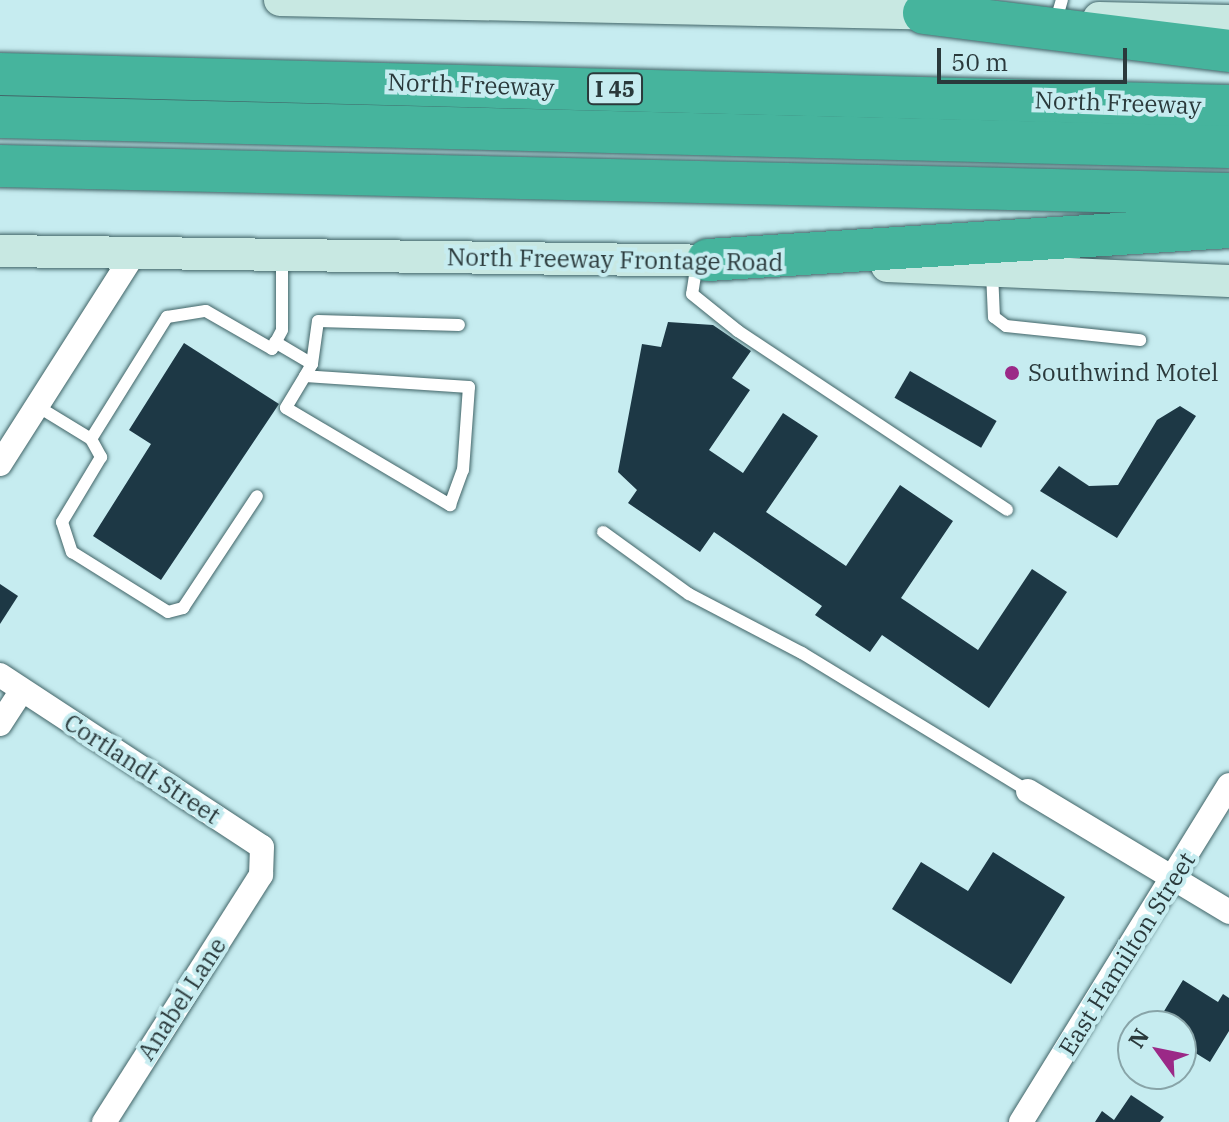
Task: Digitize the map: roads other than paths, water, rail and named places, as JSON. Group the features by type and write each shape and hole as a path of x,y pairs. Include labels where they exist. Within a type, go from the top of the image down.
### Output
{"highway":[{"path":"925,7 1222,23"},
{"name":"North Freeway","path":"0,74 1229,106"},
{"name":"North Freeway","path":"0,117 1229,147"},
{"path":"0,166 1229,194"},
{"path":"703,260 1229,227"}],"main road":[{"path":"280,0 1059,8 1222,23"},
{"name":"North Freeway Frontage Road","path":"0,251 703,260 991,269 1228,282"}],"street":[{"path":"0,464 134,254"},
{"name":"Cortlandt Street","path":"0,675 262,847 261,875"},
{"path":"0,724 22,690"},
{"name":"East Hamilton Street","path":"1021,1122 1175,878 1229,785"},
{"path":"1028,791 1229,912"},
{"name":"Anabel Lane","path":"105,1121 261,875"}],"lane":[{"path":"91,439 167,317 206,311 272,349 282,330 282,256"},
{"path":"703,260 692,294 738,331 1007,510"},
{"path":"991,269 994,317 1006,326 1140,340"},
{"path":"275,342 309,370 469,387 463,470 450,505 286,408 309,370 318,321 459,325"},
{"path":"37,406 91,439 101,457 62,522 72,552 168,612 183,608 257,496"},
{"path":"603,532 689,594 802,653 1028,791"}],"place":[{"name":"Southwind Motel","path":"1012,373"}]}
